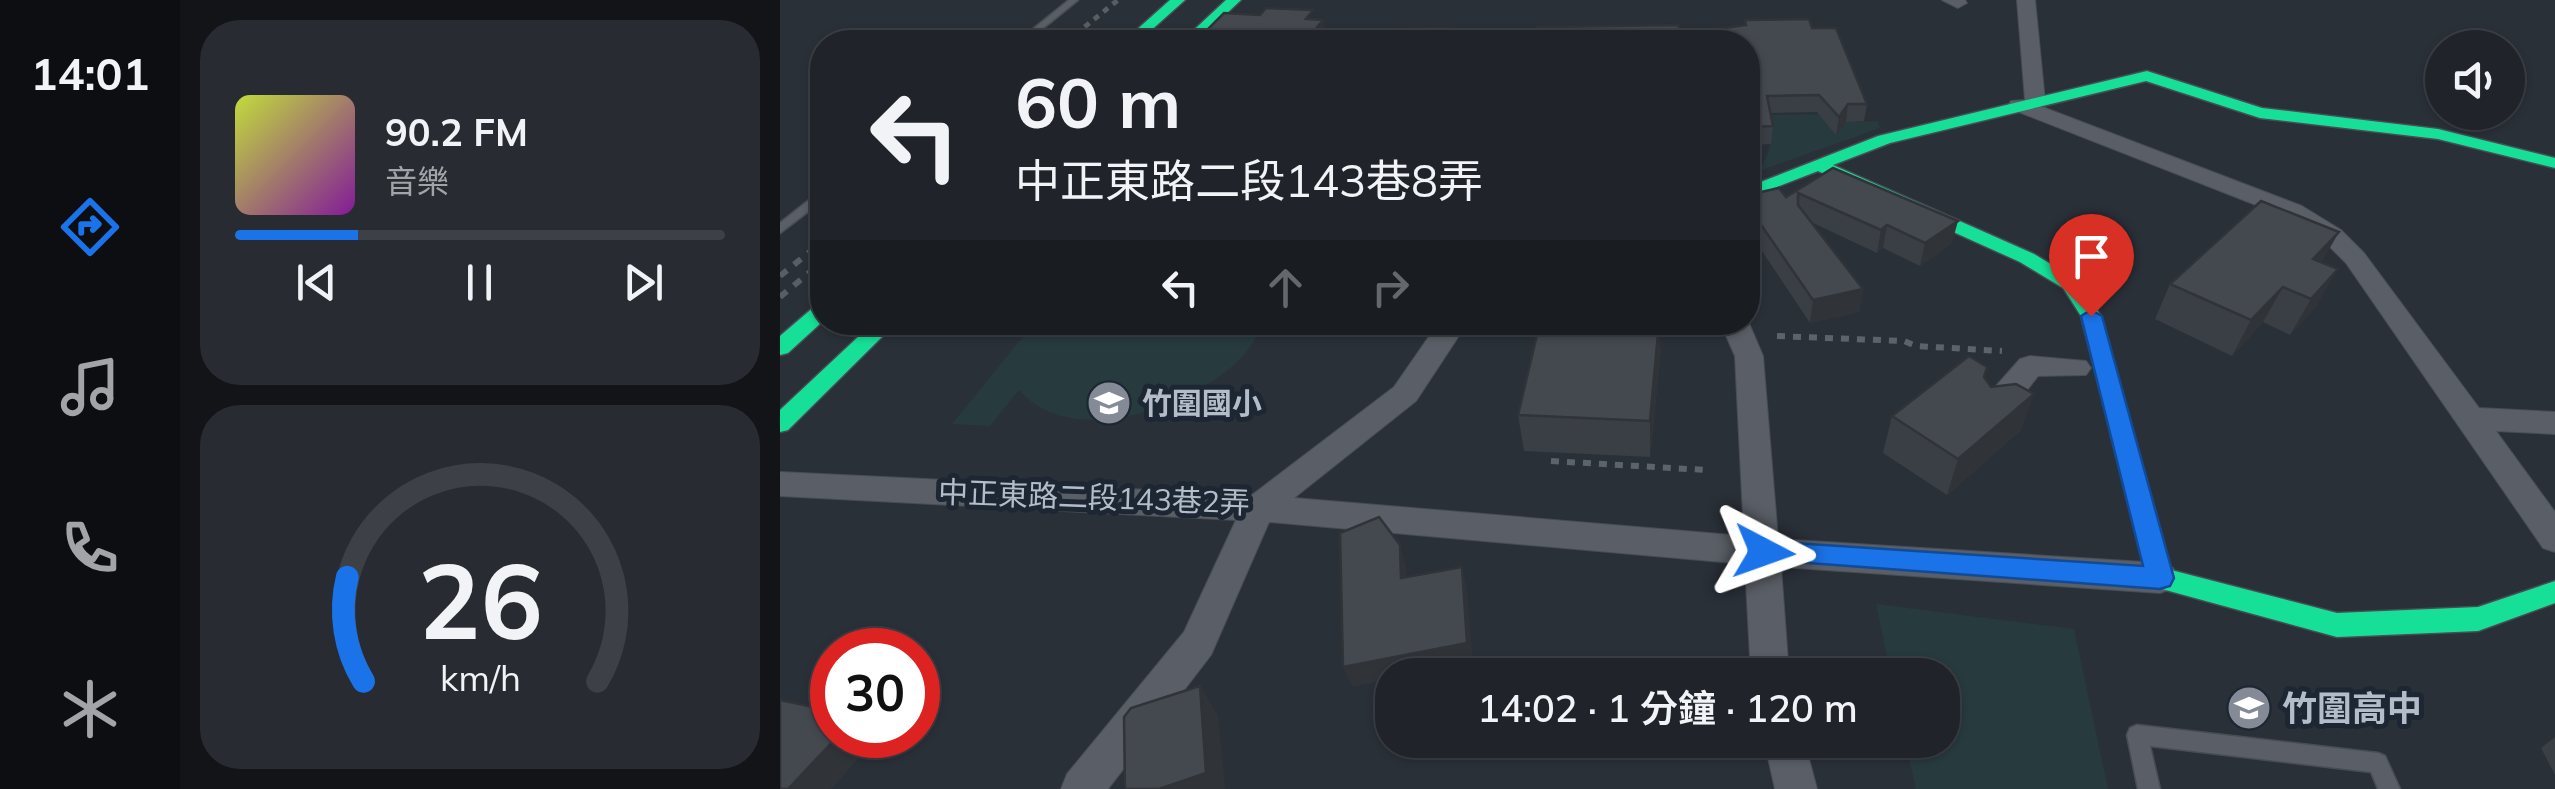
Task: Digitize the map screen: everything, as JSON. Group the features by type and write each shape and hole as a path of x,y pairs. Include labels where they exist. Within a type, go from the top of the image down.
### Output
{"street":[{"path":"1144,30 1178,0"},
{"path":"1201,30 1234,0"},
{"path":"2026,0 2026,103"},
{"path":"1760,188 1884,138 2147,76 2260,113 2438,134 2555,163"},
{"path":"2026,103 2293,211 2332,235 2355,258 2555,538"},
{"path":"1818,165 2027,258 2070,284 2091,316 2160,578"},
{"path":"780,348 810,322"},
{"path":"780,424 873,335"},
{"name":"中正東路二段143巷2弄","path":"780,484 1258,508 1406,394 1448,335"},
{"path":"1739,335 1748,356 1769,658"},
{"path":"1991,412 2030,366 2076,368"},
{"path":"2471,419 2555,424"},
{"path":"1082,789 1198,643 1258,508 1764,552 2160,578 2338,624 2478,619 2555,592"},
{"path":"1788,758 1796,789"}],"lane":[{"path":"1036,30 1074,0"},
{"path":"780,230 810,206"},
{"path":"2149,789 2138,735 2378,763 2389,789"}],"path":[{"path":"1776,336 1904,341 1916,346 2014,351"},
{"path":"1552,460 1706,470"}],"green space":[{"path":"1823,114 1843,126 1845,122 1878,121 1880,128 1760,171 1771,144 1772,115"},
{"path":"1024,335 1257,335 1238,361 1216,378 1161,407 1098,420 1069,418 1042,408 1019,390 990,426 952,424"},
{"path":"1876,604 2074,629 2108,789 1916,789 1909,758 1960,758 1960,658 1887,658"}],"building":[{"path":"1266,8 1313,10 1306,19 1323,20 1315,30 1207,30 1224,13 1260,15"},
{"path":"1809,19 1812,28 1836,28 1867,104 1848,104 1839,117 1819,95 1767,96 1773,126 1760,127 1760,30 1713,30 1746,25 1745,20"},
{"path":"1679,25 1679,30 1537,30"},
{"path":"1449,28 1448,30 1359,30"},
{"path":"1833,168 1958,221 1925,243 1887,225 1881,230 1798,193 1798,205 1863,289 1813,300 1760,223 1760,192 1779,188 1786,197"},
{"path":"2261,201 2339,232 2313,259 2338,269 2311,299 2283,287 2251,320 2170,284"},
{"path":"1537,335 1658,335 1650,421 1518,415"},
{"path":"1969,356 1987,367 1984,377 1991,387 2016,384 2034,394 1958,459 1892,416"},
{"path":"1379,517 1400,545 1401,578 1462,567 1467,643 1343,667 1340,533"},
{"path":"1200,686 1206,773 1159,789 1125,789 1124,717 1131,708"},
{"path":"780,700 810,706 810,758 817,758 788,789 780,789"}],"railway":[{"path":"1081,30 1118,0"},
{"path":"780,276 810,252"},
{"path":"780,297 810,272"}],"traffic: fast":[{"path":"1144,30 1178,0"},
{"path":"1201,30 1234,0"},
{"path":"1760,188 1884,139 2147,76 2260,113 2438,134 2555,163"},
{"path":"1818,165 2027,258 2070,284 2091,316 2160,578 2337,625 2478,619 2555,592"},
{"path":"780,348 810,322"},
{"path":"780,424 873,335"}],"place":[{"name":"竹圍國小","path":"1109,403"},
{"name":"竹圍高中","path":"2249,708"}],"route":[{"path":"1764,552 2160,578 2091,316"}]}
